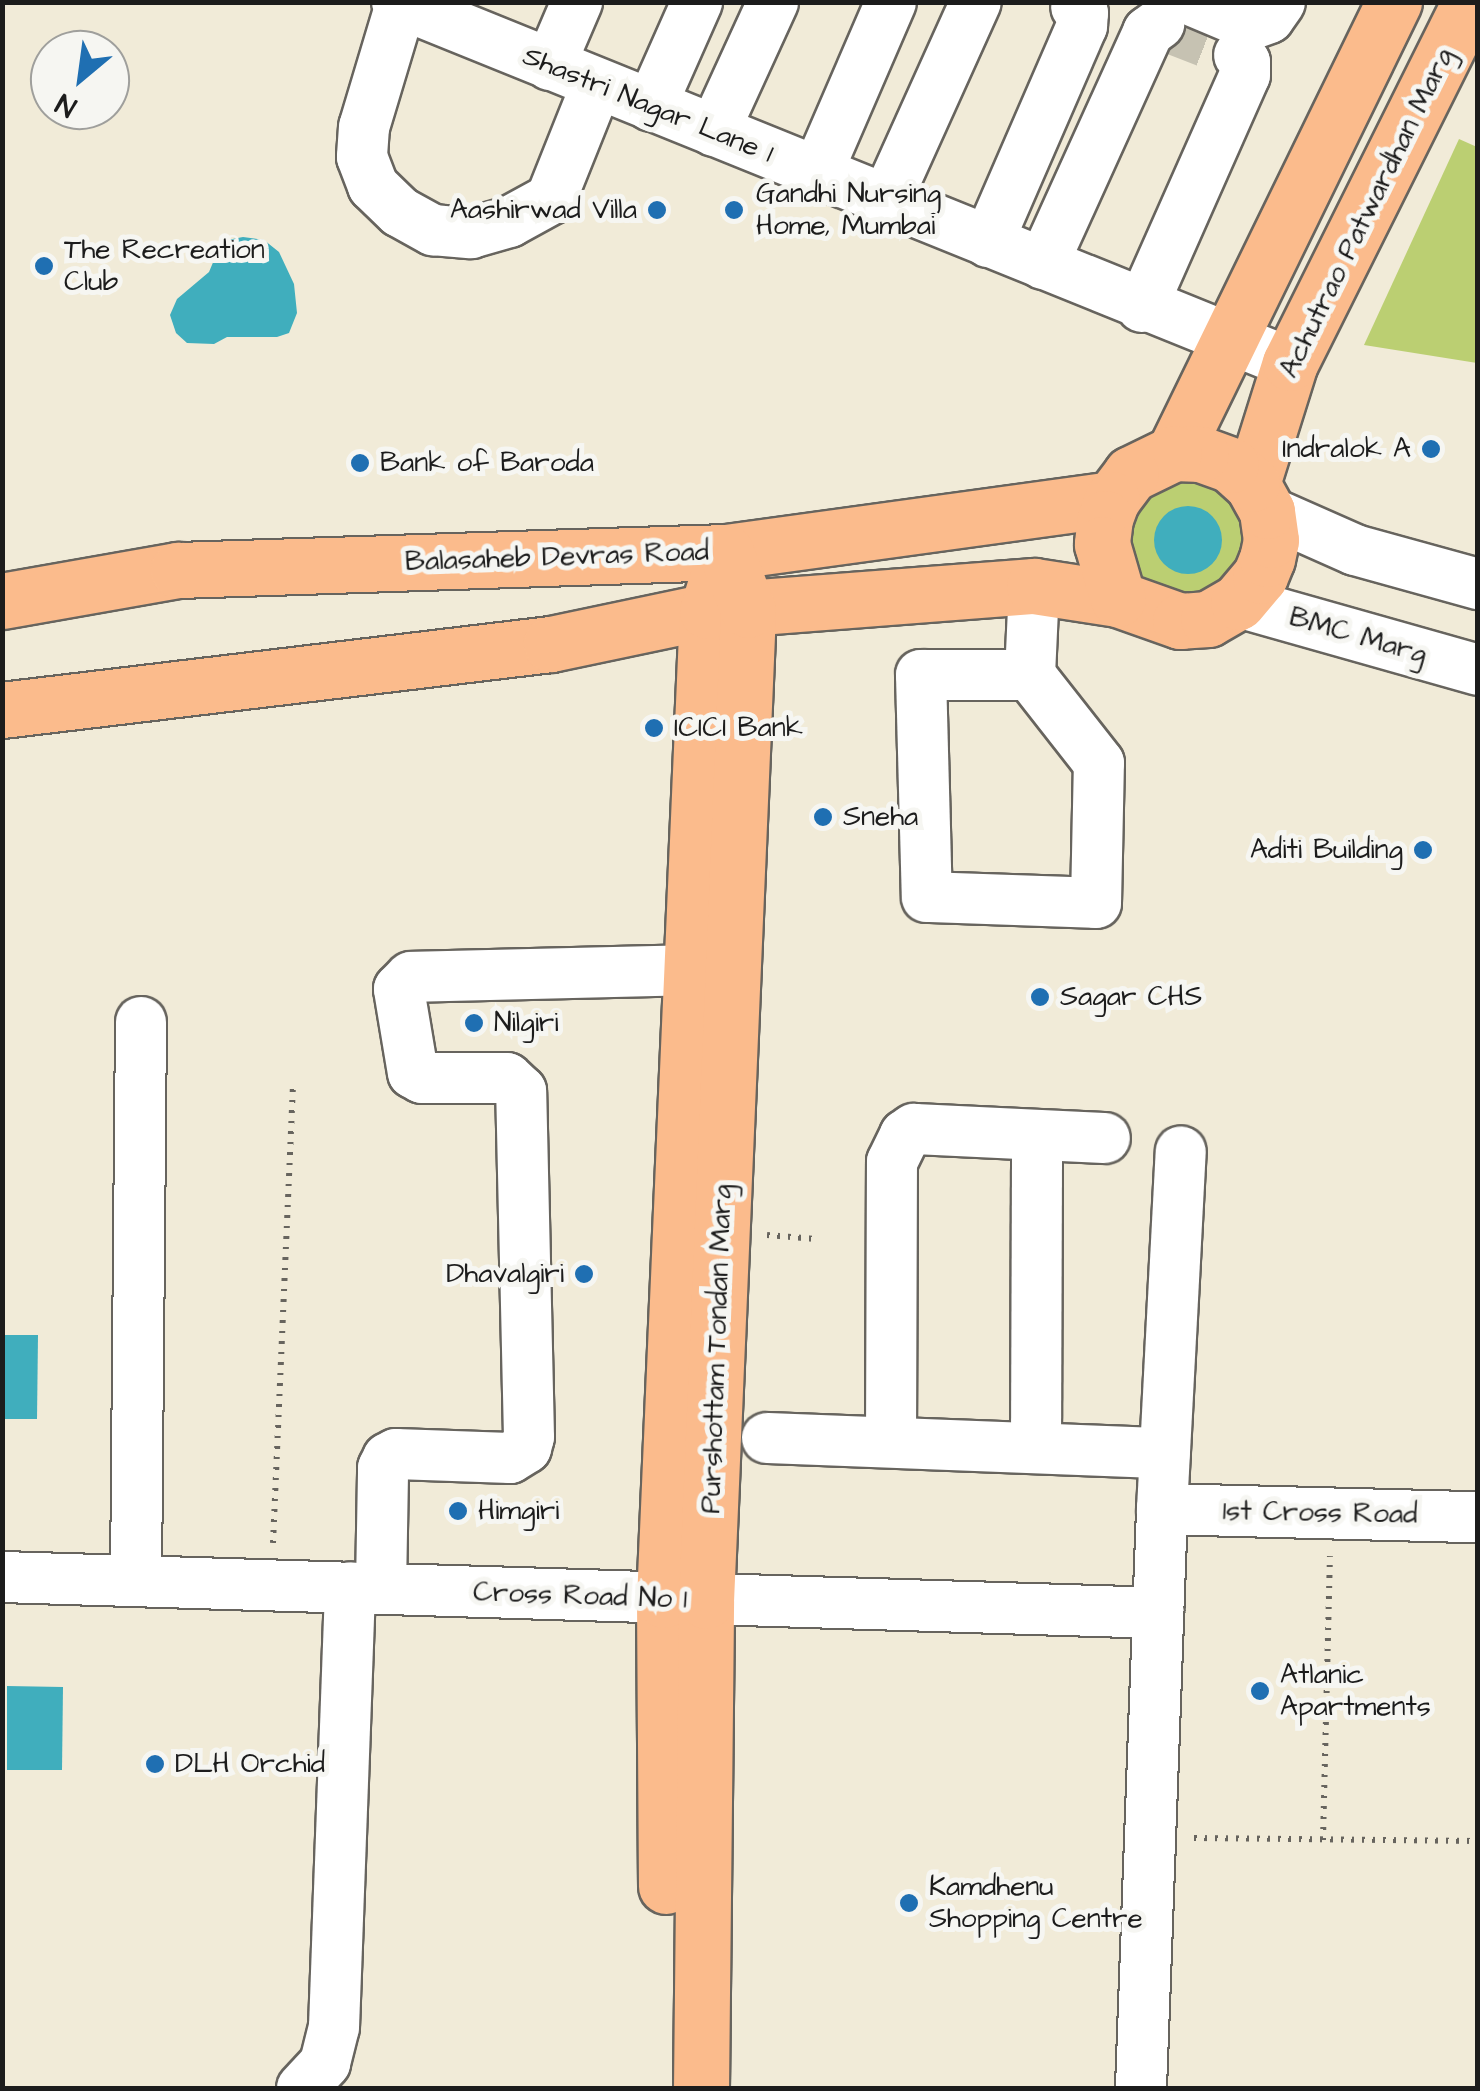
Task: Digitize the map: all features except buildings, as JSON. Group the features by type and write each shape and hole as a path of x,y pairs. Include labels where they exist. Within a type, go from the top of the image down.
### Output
{"main road":[{"path":"1174,453 1226,339 1394,2"},
{"name":"Achutrao Patwardhan Marg","path":"1260,498 1290,363 1470,2"},
{"path":"2,710 551,644 727,610 1034,586 1118,598 1180,621 1208,619 1238,602 1260,576 1270,540 1260,498 1230,465 1201,454 1174,453 1131,474 1112,500 1102,544 1118,598"},
{"name":"Balasaheb Devras Road","path":"2,601 178,570 726,552 1112,500"},
{"path":"726,552 727,610"},
{"name":"Purshottam Tondan Marg","path":"668,2088 727,610"},
{"name":"Purshottam Tondan Marg","path":"701,2088 685,1601 692,970 720,794"}],"street":[{"path":"550,65 578,2"},
{"path":"651,106 697,2"},
{"path":"714,131 773,2"},
{"path":"817,173 892,2"},
{"path":"886,201 976,2"},
{"path":"1043,264 1148,32 1177,13 1250,26 1269,18 1280,2"},
{"path":"399,3 364,127 362,157 374,186 400,212 433,230 470,233 508,222 551,199 597,84"},
{"name":"Shastri Nagar Lane 1","path":"399,3 493,20 550,65 1142,307 1290,363"},
{"path":"988,242 1082,26 1082,13 1076,7"},
{"path":"1142,307 1245,75 1246,62 1239,55"},
{"path":"1260,498 1355,550 1478,584"},
{"path":"1030,674 921,675 927,897 1096,903 1099,763 1030,674 1034,586"},
{"name":"BMC Marg","path":"1238,602 1478,670"},
{"path":"302,2088 325,2063 334,2028 383,1468 388,1458 396,1454 510,1458 526,1448 529,1437 521,1091 507,1078 422,1078 412,1073 400,989 411,978 692,970"},
{"path":"136,1581 141,1022"},
{"path":"891,1442 892,1162 898,1147 914,1129 1105,1138"},
{"path":"1036,1448 1037,1135"},
{"path":"1141,2088 1162,1509 1181,1152"},
{"path":"767,1438 1165,1453"},
{"name":"1st Cross Road","path":"1162,1509 1478,1517"},
{"path":"371,1576 610,1566"},
{"name":"Cross Road No 1","path":"2,1577 272,1584 371,1576 685,1601 1158,1613"}],"path":[{"path":"272,1584 293,1082"},
{"path":"771,1236 816,1240"},
{"path":"1323,1840 1332,1512"},
{"path":"1150,1837 1478,1841"}],"green space":[{"path":"1459,139 1477,147 1477,363 1364,345"},
{"path":"1186,477 1208,481 1239,504 1248,530 1242,567 1191,600 1150,588 1131,564 1126,543 1135,506 1149,490"}],"water":[{"path":"243,237 264,240 279,252 294,284 297,313 289,333 277,337 227,337 214,344 187,343 176,333 170,315 177,299 209,272 222,241"},
{"path":"1188,506 1201,508 1212,516 1220,527 1220,553 1212,564 1201,572 1188,574 1175,572 1164,564 1156,553 1154,540 1156,527 1164,516 1175,508"},
{"path":"3,1335 38,1335 37,1419 3,1419"},
{"path":"7,1686 63,1687 62,1770 7,1770"}],"tunnel":[{"path":"1159,24 1239,55"}],"place":[{"name":"Aashirwad Villa","path":"657,210"},
{"name":"Gandhi Nursing Home, Mumbai","path":"734,210"},
{"name":"The Recreation Club","path":"44,266"},
{"name":"Indralok A","path":"1431,449"},
{"name":"Bank of Baroda","path":"360,463"},
{"name":"ICICI Bank","path":"654,728"},
{"name":"Sneha","path":"823,817"},
{"name":"Aditi Building","path":"1423,850"},
{"name":"Sagar CHS","path":"1040,997"},
{"name":"Nilgiri","path":"474,1023"},
{"name":"Dhavalgiri","path":"584,1274"},
{"name":"Himgiri","path":"458,1511"},
{"name":"Atlanic Apartments","path":"1260,1691"},
{"name":"DLH Orchid","path":"155,1764"},
{"name":"Kamdhenu Shopping Centre","path":"909,1903"}]}
